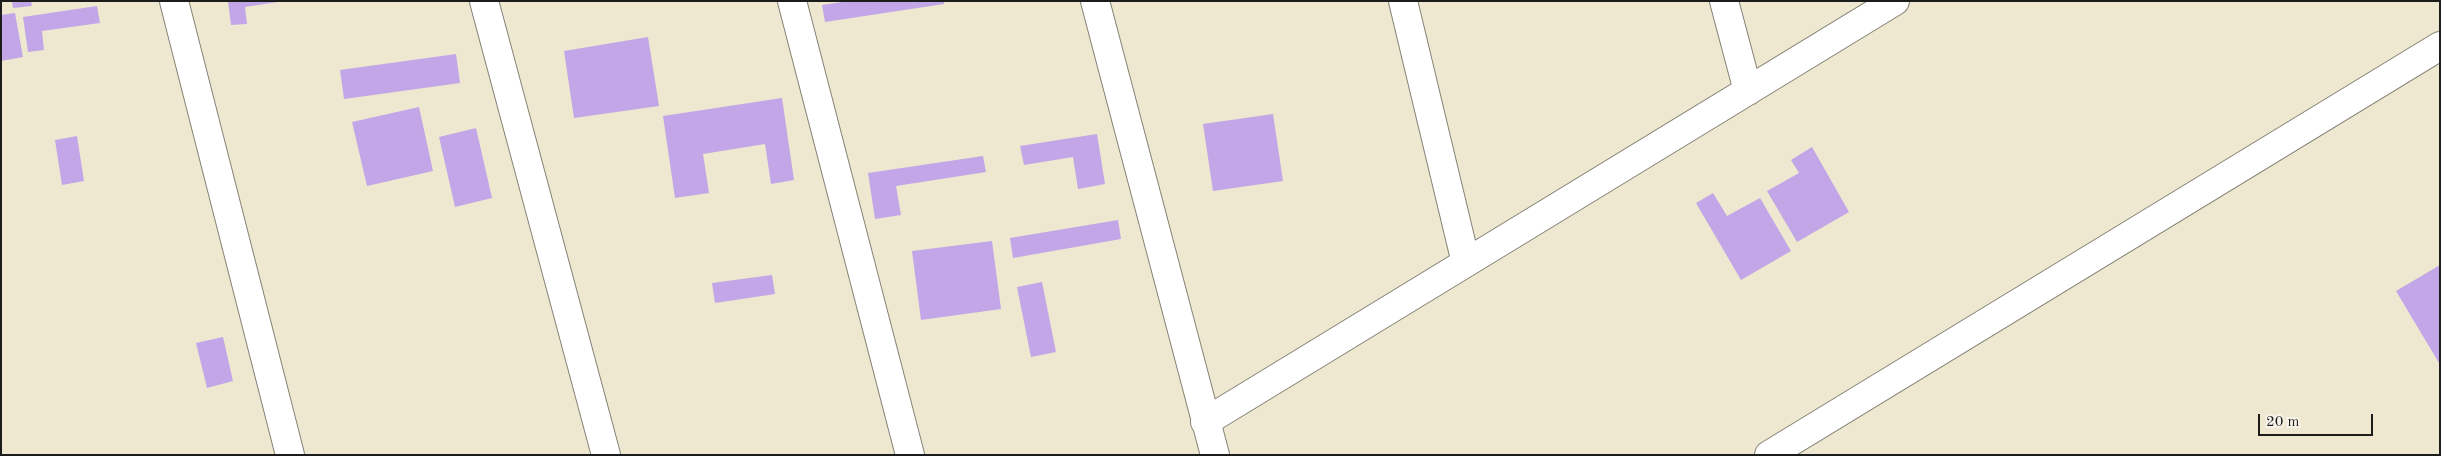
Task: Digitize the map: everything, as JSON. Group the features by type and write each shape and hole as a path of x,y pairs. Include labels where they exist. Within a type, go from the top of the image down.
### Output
{"street":[{"path":"174,1 290,455"},
{"path":"484,1 606,455"},
{"path":"792,1 910,455"},
{"path":"1096,1 1215,455"},
{"path":"1403,1 1466,263"},
{"path":"1724,1 1748,91"},
{"path":"1205,422 1895,1"},
{"path":"1769,455 2440,46"}],"building":[{"path":"12,1 31,1 32,6 13,8"},
{"path":"228,1 278,2 245,7 247,24 231,25"},
{"path":"849,1 944,1 944,4 825,22 822,5"},
{"path":"97,6 100,23 42,31 44,50 28,52 23,17"},
{"path":"15,13 23,57 1,61 1,15"},
{"path":"648,37 659,106 574,118 564,51"},
{"path":"456,54 460,83 344,99 340,70"},
{"path":"782,98 794,180 771,184 765,144 703,154 709,193 675,198 663,116"},
{"path":"419,107 433,171 367,186 352,122"},
{"path":"1273,114 1283,181 1213,191 1203,124"},
{"path":"476,128 492,198 455,207 439,137"},
{"path":"1097,134 1105,184 1078,189 1073,157 1024,165 1020,146"},
{"path":"77,136 84,181 62,185 55,140"},
{"path":"1812,147 1849,212 1797,242 1767,191 1799,173 1791,160"},
{"path":"983,156 986,172 896,186 901,215 875,219 868,173"},
{"path":"1713,193 1727,216 1760,198 1791,251 1741,280 1696,203"},
{"path":"1118,220 1121,239 1013,258 1010,238"},
{"path":"992,241 1001,309 921,320 912,251"},
{"path":"2440,265 2440,362 2439,363 2396,291"},
{"path":"772,275 775,294 715,303 712,283"},
{"path":"1042,282 1056,352 1031,357 1017,287"},
{"path":"223,337 233,381 207,388 196,343"}]}
